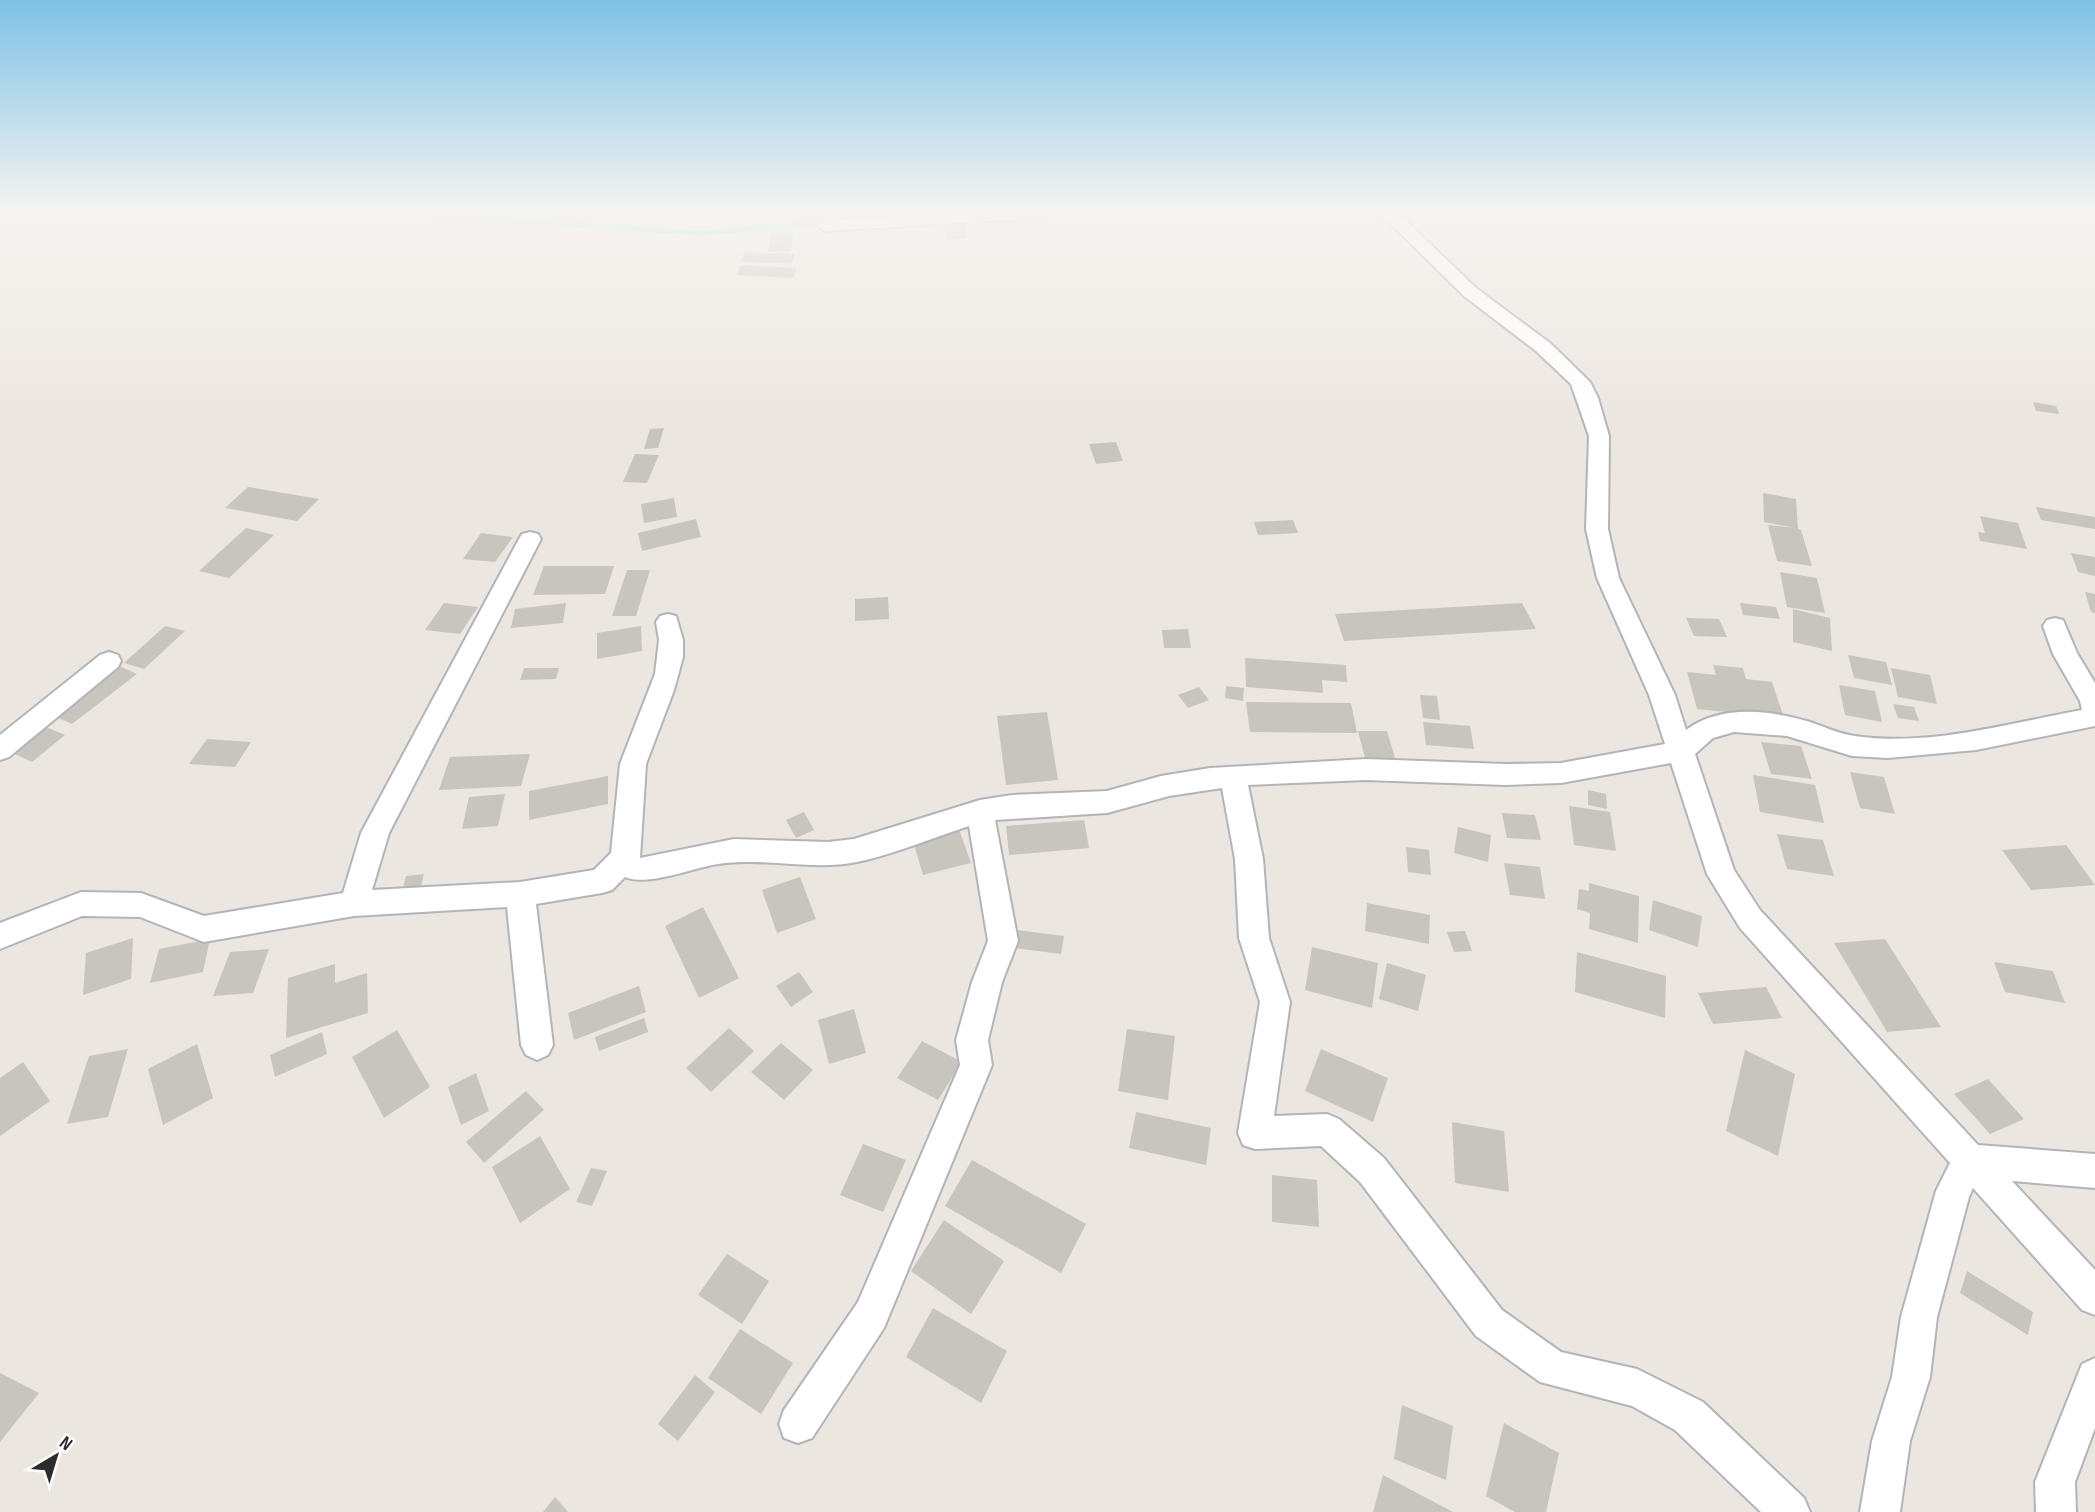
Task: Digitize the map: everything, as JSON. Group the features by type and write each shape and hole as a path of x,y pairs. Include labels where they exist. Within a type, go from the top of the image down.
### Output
{"street":[{"path":"1461,284 1544,347 1580,383 1588,398 1599,436 1597,529 1608,579 1662,695 1721,874 1750,919 2095,1297"},
{"path":"354,904 375,833 530,539"},
{"path":"668,622 673,650 671,668 634,758 625,858 626,864 638,870 743,850 787,850 826,855 855,851 980,811 1014,806 1106,802 1140,795 1167,785 1233,777 1340,769 1504,775 1565,773 1652,755 1681,752 1693,736 1714,726 1735,722 1803,730 1837,742 1880,748 1934,746 2091,718 2095,712 2093,701 2066,654 2055,626"},
{"path":"0,750 109,661"},
{"path":"1233,777 1249,859 1254,938 1275,1002 1255,1133 1327,1130 1372,1170 1489,1323 1553,1369 1637,1388 1689,1416 1790,1512"},
{"path":"798,1424 871,1315 976,1065 972,1040 987,982 1003,942 980,811"},
{"path":"0,936 81,904 141,905 204,929 354,904 520,894 602,881 625,858"},
{"path":"520,894 537,1045"},
{"path":"1970,1161 2095,1171"},
{"path":"1880,1512 1891,1441 1911,1377 1919,1317 1953,1191 1970,1161"},
{"path":"2056,1512 2055,1482 2095,1377"}],"building":[{"path":"2033,402 2056,406 2059,414 2036,411"},
{"path":"664,428 658,448 644,449 650,429"},
{"path":"1116,442 1123,461 1096,464 1089,444"},
{"path":"635,454 659,455 647,483 623,482"},
{"path":"248,487 319,499 297,521 225,508"},
{"path":"1763,493 1796,499 1798,529 1801,530 1812,566 1777,561 1768,525 1795,528 1764,522"},
{"path":"674,498 677,517 644,523 641,504"},
{"path":"2036,507 2095,517 2095,529 2041,520"},
{"path":"1980,516 2018,523 2027,549 1980,541 1978,532 1985,533"},
{"path":"696,519 701,537 642,551 638,533"},
{"path":"1293,520 1298,533 1258,535 1254,522"},
{"path":"246,528 274,535 229,578 199,571"},
{"path":"481,533 513,537 495,562 463,559"},
{"path":"2071,553 2095,557 2095,576 2078,572"},
{"path":"544,566 614,566 605,594 533,595"},
{"path":"627,570 650,570 636,616 612,616"},
{"path":"1780,572 1817,578 1825,613 1787,607"},
{"path":"2085,592 2095,594 2095,613 2091,612"},
{"path":"888,597 889,619 855,621 855,599"},
{"path":"444,603 478,607 460,634 425,630"},
{"path":"566,603 563,623 511,628 515,609"},
{"path":"1522,603 1536,629 1344,641 1335,614"},
{"path":"1740,603 1776,607 1780,619 1743,615"},
{"path":"1793,609 1830,618 1832,651 1793,642"},
{"path":"1686,618 1719,619 1727,637 1694,636"},
{"path":"165,626 185,631 144,669 124,663"},
{"path":"641,626 642,651 597,659 597,633"},
{"path":"1188,629 1191,648 1164,648 1162,630"},
{"path":"1848,655 1886,662 1892,685 1854,678"},
{"path":"1245,658 1346,665 1347,682 1322,680 1323,693 1246,687"},
{"path":"115,664 137,674 72,724 49,714"},
{"path":"1713,665 1743,668 1746,679 1772,682 1784,718 1697,709 1687,672 1716,675"},
{"path":"524,668 559,668 556,679 520,680"},
{"path":"1891,668 1930,675 1937,704 1898,697"},
{"path":"1839,685 1875,691 1882,722 1845,715"},
{"path":"1226,686 1244,688 1243,701 1225,698"},
{"path":"1199,687 1209,700 1188,708 1178,695"},
{"path":"1420,695 1437,696 1440,720 1423,718"},
{"path":"1246,702 1351,703 1357,733 1250,732"},
{"path":"1893,704 1914,707 1919,721 1898,718"},
{"path":"1047,712 1058,780 1006,785 997,716"},
{"path":"1423,722 1470,726 1474,749 1426,745"},
{"path":"44,726 65,735 32,762 11,752"},
{"path":"1358,731 1387,731 1395,758 1365,758"},
{"path":"207,739 251,742 235,767 189,764"},
{"path":"1761,742 1801,746 1812,779 1771,774"},
{"path":"530,754 521,786 439,790 450,757"},
{"path":"1850,772 1884,777 1895,814 1860,808"},
{"path":"1753,775 1815,785 1824,823 1760,812"},
{"path":"608,776 608,804 529,820 529,791"},
{"path":"1588,790 1606,794 1607,809 1588,805"},
{"path":"505,794 498,826 462,829 469,797"},
{"path":"1569,806 1610,812 1616,851 1574,845"},
{"path":"804,812 814,830 796,838 786,820"},
{"path":"1502,813 1535,815 1541,840 1507,838"},
{"path":"1084,820 1089,848 1009,855 1006,826"},
{"path":"1458,827 1491,835 1488,862 1454,853"},
{"path":"959,829 971,863 923,875 913,841"},
{"path":"1777,834 1823,840 1834,876 1787,869"},
{"path":"2066,845 2095,885 2031,890 2002,850"},
{"path":"1406,847 1429,850 1431,875 1408,872"},
{"path":"1504,863 1540,867 1545,899 1510,895"},
{"path":"424,874 419,894 401,896 406,876"},
{"path":"800,877 816,919 777,933 762,890"},
{"path":"1589,883 1639,896 1638,943 1589,929 1590,913 1577,909 1579,889 1589,891"},
{"path":"1653,900 1702,916 1698,947 1649,930"},
{"path":"1367,903 1430,915 1429,944 1365,931"},
{"path":"703,907 739,978 699,998 665,926"},
{"path":"1017,930 1064,936 1061,954 1014,948"},
{"path":"1465,931 1472,951 1454,952 1447,932"},
{"path":"133,938 131,979 83,995 86,953"},
{"path":"210,939 203,972 150,983 159,949"},
{"path":"1885,939 1941,1027 1887,1032 1834,943"},
{"path":"1312,947 1378,963 1372,1008 1305,990"},
{"path":"269,949 253,993 213,996 230,952"},
{"path":"1577,952 1666,976 1665,1018 1575,992"},
{"path":"1994,962 2053,971 2065,1003 2005,992"},
{"path":"1387,963 1426,975 1418,1011 1379,999"},
{"path":"335,964 335,983 367,973 368,1013 286,1038 288,978"},
{"path":"799,972 813,992 791,1007 776,986"},
{"path":"639,986 646,1012 574,1040 568,1013"},
{"path":"1766,987 1782,1018 1713,1024 1698,993"},
{"path":"854,1009 866,1053 829,1064 818,1020"},
{"path":"644,1018 648,1032 599,1051 595,1037"},
{"path":"729,1028 754,1051 711,1092 686,1068"},
{"path":"1127,1029 1175,1036 1168,1100 1118,1091"},
{"path":"397,1030 430,1087 384,1118 352,1057"},
{"path":"322,1032 327,1054 275,1077 270,1055"},
{"path":"922,1041 962,1062 938,1100 897,1078"},
{"path":"781,1043 813,1070 784,1100 751,1072"},
{"path":"197,1044 213,1098 163,1125 148,1069"},
{"path":"128,1049 108,1117 67,1124 89,1056"},
{"path":"1321,1049 1388,1078 1373,1122 1305,1091"},
{"path":"1745,1050 1795,1074 1778,1156 1726,1131"},
{"path":"23,1062 50,1101 0,1136 0,1078"},
{"path":"476,1073 489,1111 461,1125 448,1087"},
{"path":"1988,1079 2024,1119 1990,1134 1954,1094"},
{"path":"526,1091 544,1110 484,1163 466,1142"},
{"path":"1136,1112 1211,1128 1206,1165 1129,1148"},
{"path":"1452,1122 1504,1131 1509,1192 1455,1183"},
{"path":"540,1136 570,1189 520,1223 492,1167"},
{"path":"863,1144 906,1160 883,1212 840,1195"},
{"path":"972,1160 1086,1224 1061,1273 945,1206"},
{"path":"591,1168 607,1171 592,1206 576,1202"},
{"path":"1272,1175 1317,1180 1319,1227 1272,1222"},
{"path":"944,1220 1004,1261 971,1314 911,1271"},
{"path":"727,1254 769,1281 742,1324 698,1295"},
{"path":"1967,1271 2033,1312 2028,1335 1960,1293"},
{"path":"933,1308 1007,1351 981,1403 906,1357"},
{"path":"740,1329 793,1363 761,1414 708,1378"},
{"path":"0,1373 39,1393 0,1442"},
{"path":"695,1375 715,1392 678,1441 658,1424"},
{"path":"1402,1405 1453,1426 1446,1480 1394,1459"},
{"path":"1504,1423 1559,1453 1546,1512 1515,1512 1486,1496"},
{"path":"1383,1475 1453,1512 1373,1512"},
{"path":"555,1497 568,1512 543,1512"}]}
